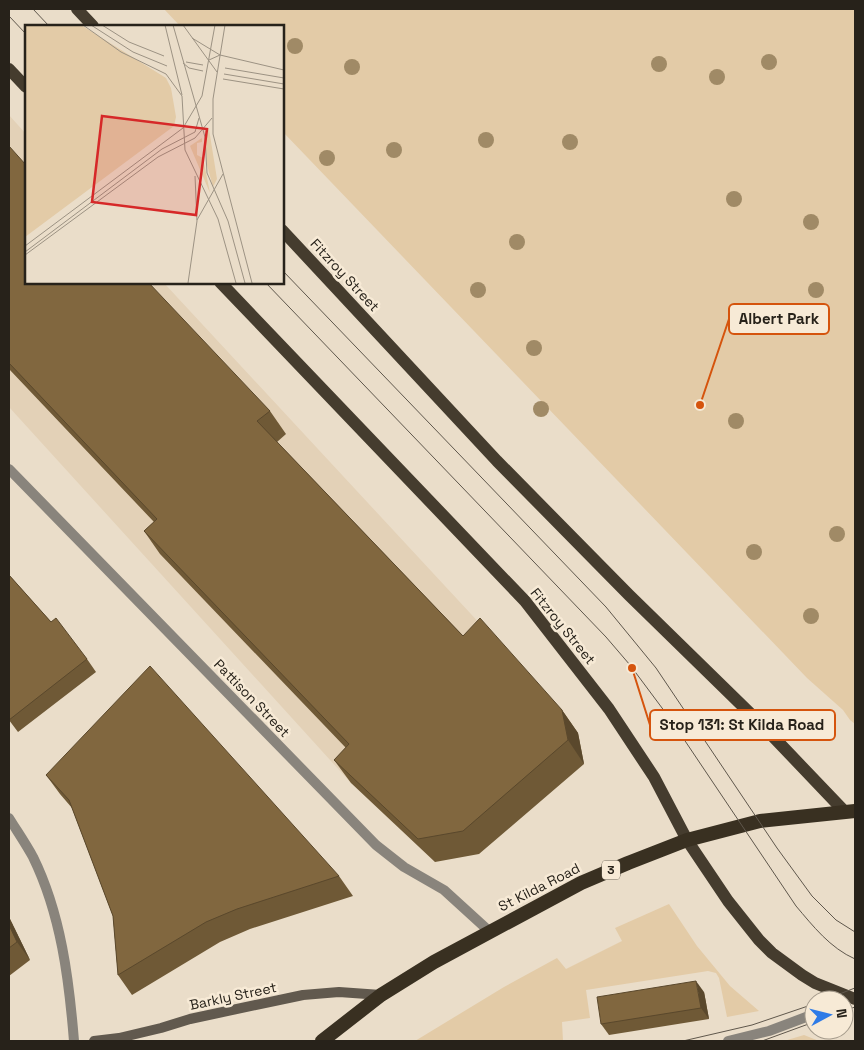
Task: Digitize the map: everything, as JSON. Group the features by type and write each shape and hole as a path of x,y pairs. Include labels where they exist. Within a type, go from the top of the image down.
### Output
{"highway":[{"name":"St Kilda Road","path":"322,1041 381,995 434,962 580,883 687,840 760,821 852,815"}],"main road":[{"path":"77,9 92,25"},
{"path":"9,68 25,86"},
{"name":"Fitzroy Street","path":"284,232 504,468 629,595 852,815"},
{"name":"Fitzroy Street","path":"222,284 525,601 609,709 654,777 687,840 747,926 772,953 788,966 830,990"},
{"name":"Barkly Street","path":"94,1041 119,1038 161,1028 190,1018 303,995 339,992 381,995"}],"street":[{"name":"Pattison Street","path":"9,469 376,845 404,866 444,890 489,931"},
{"path":"9,818 32,857 49,896 60,936 72,1013 74,1041"},
{"path":"728,1041 769,1031 804,1018"}],"shaded area":[{"path":"164,9 855,9 855,724 843,710 807,678 284,133 284,25 179,25"},
{"path":"9,115 25,133 25,284 165,284 496,641 351,783 9,407"},
{"path":"669,904 697,946 730,986 759,1011 727,1017 719,978 716,973 708,971 586,990 590,1018 562,1022 563,1041 415,1041 504,987 557,958 566,969 622,941 615,928"},
{"path":"804,1035 804,1040 819,1041 784,1041"}],"building":[{"path":"9,146 25,164 25,284 150,284 270,411 257,421 463,636 480,618 562,710 568,740 463,831 418,839 334,760 349,744 144,531 157,519 9,363"},
{"path":"9,575 51,622 56,618 87,659 9,720"},
{"path":"150,666 339,876 237,909 206,922 118,975 113,916 69,800 46,775"},
{"path":"9,925 17,942 9,948"},
{"path":"696,981 701,1008 601,1024 597,997"}],"tram line":[{"path":"33,9 48,25"},
{"path":"9,16 25,33"},
{"path":"284,272 606,607 656,668 777,848 812,896 836,920 855,932"},
{"path":"267,284 606,637 630,665 671,720 796,906 830,943 855,959"},
{"path":"850,990 855,988"},
{"path":"683,1041 752,1025 804,1007"},
{"path":"762,1041 804,1026"}],"place":[{"name":"Albert Park","path":"700,405"},
{"name":"Stop 131: St Kilda Road","path":"632,668"}]}
